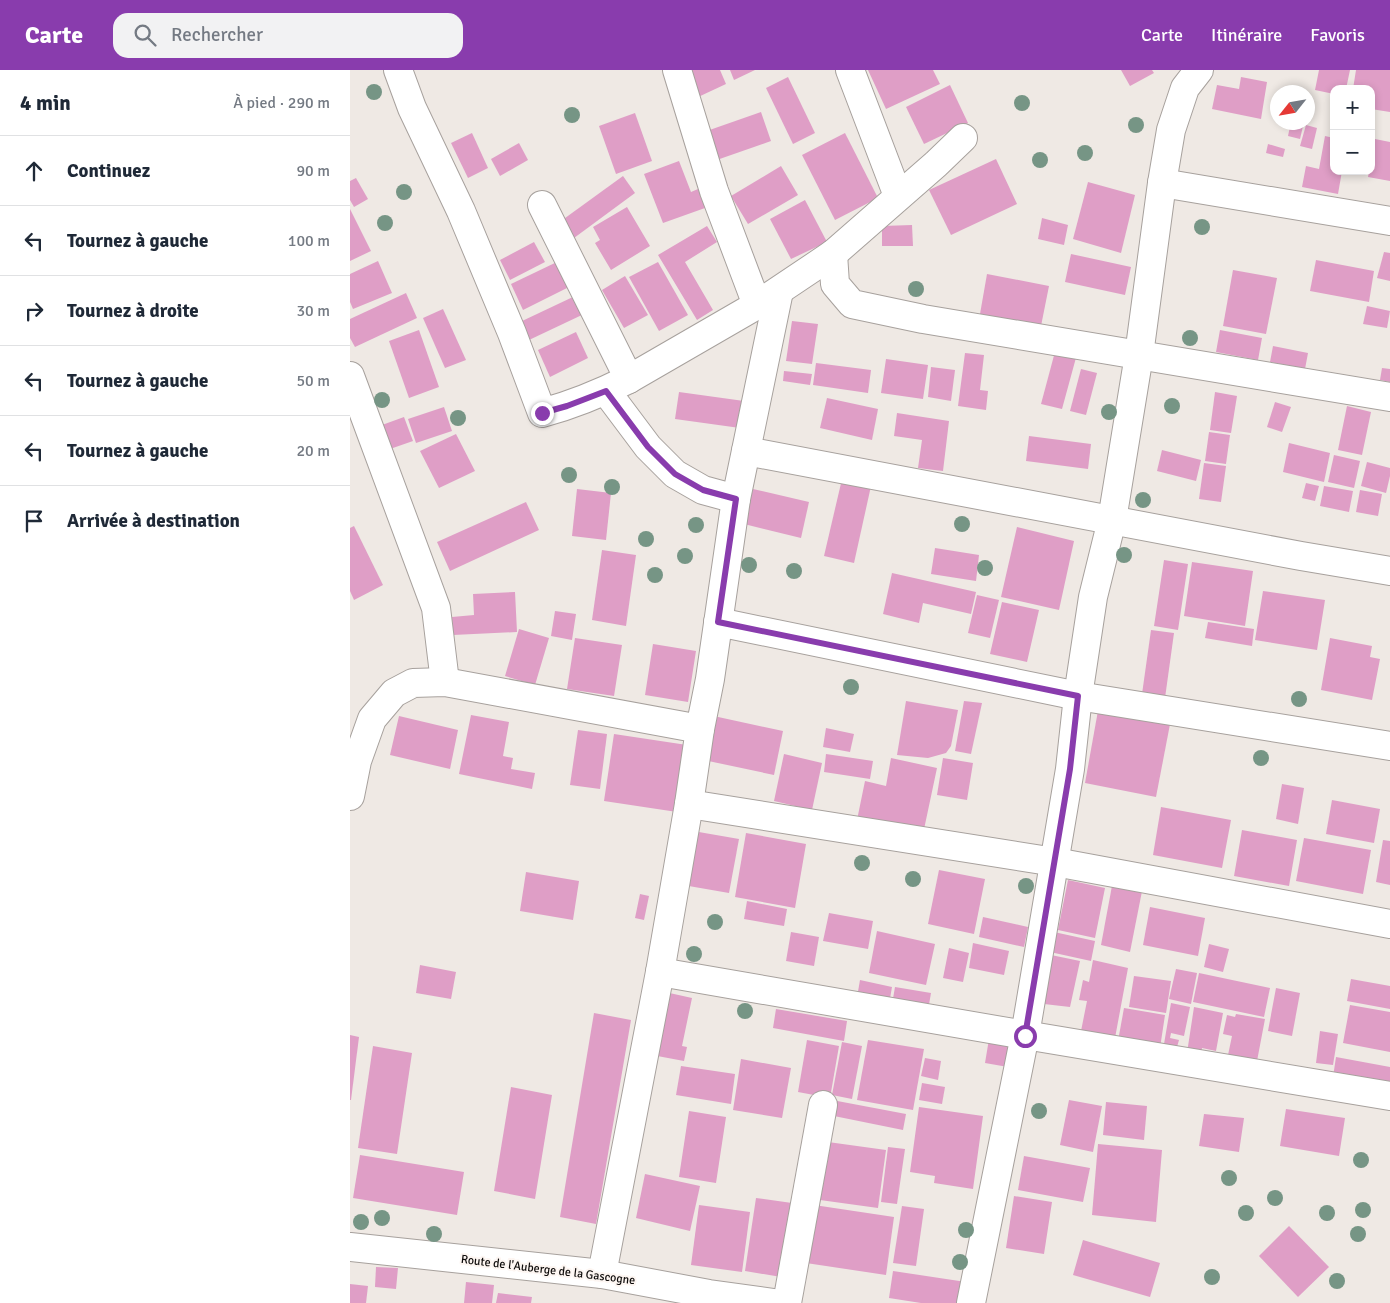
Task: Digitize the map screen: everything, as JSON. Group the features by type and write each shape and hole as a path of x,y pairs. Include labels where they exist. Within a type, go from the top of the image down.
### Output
{"street":[{"path":"398,70 412,108 461,211 512,332 542,413 567,406 606,391 630,379 768,298 833,254 963,138"},
{"path":"602,1274 660,972 689,804 700,729 710,679 736,499 746,450 768,298 714,191 677,70"},
{"path":"850,70 898,196"},
{"path":"971,1303 1025,1036 1055,862 1094,597 1112,520 1139,355 1171,130 1185,88 1199,70"},
{"path":"1162,183 1390,221"},
{"path":"542,205 630,379"},
{"path":"833,254 835,284 852,304 923,319 1390,397"},
{"path":"350,376 436,608 445,682"},
{"path":"606,391 648,447 675,474 703,490 736,499"},
{"path":"746,450 1390,571"},
{"path":"718,622 1078,696 1390,746"},
{"path":"350,796 357,761 372,719 394,693 413,683 445,682 700,729"},
{"path":"689,804 1055,862 1390,924"},
{"path":"660,972 1025,1036 1390,1096"},
{"path":"787,1303 823,1105"},
{"name":"Route de l'Auberge de la Gascogne","path":"350,1247 602,1274 709,1294 774,1303"}],"building":[{"path":"682,70 720,70 726,84 696,98"},
{"path":"730,70 755,70 734,80"},
{"path":"868,70 933,70 940,84 886,109"},
{"path":"1121,70 1152,70 1154,73 1130,86"},
{"path":"1319,70 1350,70 1347,85 1330,85 1330,93 1315,90"},
{"path":"1356,70 1390,70 1390,112 1375,110 1375,85 1354,85"},
{"path":"788,77 815,133 793,144 766,88"},
{"path":"1241,77 1267,82 1261,119 1212,109 1217,85 1239,89"},
{"path":"950,85 968,123 924,144 906,107"},
{"path":"761,112 771,141 711,162 701,133"},
{"path":"635,113 652,161 616,174 599,126"},
{"path":"1315,127 1317,128 1312,149 1300,146 1305,130 1315,130"},
{"path":"1289,130 1302,130 1300,139 1288,136"},
{"path":"472,133 488,168 468,178 451,143"},
{"path":"845,133 878,198 835,220 802,155"},
{"path":"1325,136 1330,137 1330,175 1341,175 1338,194 1302,187 1306,166 1319,169"},
{"path":"1375,139 1390,142 1390,181 1368,177 1368,175 1375,175"},
{"path":"519,143 528,160 500,176 491,159"},
{"path":"1268,144 1285,149 1283,157 1266,153"},
{"path":"996,159 1017,204 951,235 929,190"},
{"path":"679,161 691,192 698,189 705,208 663,223 644,174"},
{"path":"781,166 798,195 748,224 731,196"},
{"path":"623,176 635,193 574,238 561,221"},
{"path":"356,178 368,199 354,207 350,200 350,181"},
{"path":"1088,182 1135,195 1121,253 1073,239"},
{"path":"805,200 827,242 791,259 770,219"},
{"path":"627,207 650,246 611,270 595,243 600,240 593,227"},
{"path":"350,209 371,251 350,261"},
{"path":"1042,218 1068,225 1064,245 1038,239"},
{"path":"912,225 913,246 882,246 882,226"},
{"path":"707,226 717,242 685,262 713,310 697,320 658,255"},
{"path":"534,242 545,262 510,280 500,260"},
{"path":"1384,252 1390,253 1390,281 1377,278"},
{"path":"1071,254 1131,267 1125,295 1065,282"},
{"path":"1316,260 1374,271 1369,302 1310,291"},
{"path":"378,261 392,293 353,309 350,302 350,274"},
{"path":"559,261 571,286 523,310 511,284"},
{"path":"658,262 688,315 659,331 629,277"},
{"path":"1233,270 1277,278 1266,334 1223,326"},
{"path":"987,274 1049,286 1041,326 980,314"},
{"path":"625,276 648,315 624,328 602,290"},
{"path":"406,293 417,318 355,347 350,338 350,319"},
{"path":"575,296 584,314 529,340 520,322"},
{"path":"1367,306 1390,311 1387,328 1363,324"},
{"path":"443,309 466,360 445,368 423,318"},
{"path":"792,321 818,324 812,364 786,361"},
{"path":"419,330 439,387 409,398 389,341"},
{"path":"1220,330 1262,338 1258,360 1216,352"},
{"path":"576,332 588,358 550,377 538,350"},
{"path":"1273,346 1308,353 1305,369 1270,362"},
{"path":"1056,348 1077,354 1062,409 1041,404"},
{"path":"965,353 984,355 980,390 988,391 986,410 958,406"},
{"path":"886,359 928,365 923,399 881,393"},
{"path":"816,363 871,370 868,393 813,385"},
{"path":"931,367 955,370 951,401 928,397"},
{"path":"1382,368 1390,369 1390,382 1380,380"},
{"path":"1081,369 1097,373 1086,415 1070,411"},
{"path":"784,371 812,374 810,385 783,381"},
{"path":"679,392 744,401 740,428 675,419"},
{"path":"1215,392 1237,396 1231,433 1210,430"},
{"path":"827,398 878,409 872,440 820,428"},
{"path":"1275,402 1291,407 1282,432 1267,427"},
{"path":"1347,406 1371,412 1362,455 1338,450"},
{"path":"444,407 452,431 416,443 408,419"},
{"path":"897,413 949,421 943,471 918,468 922,440 894,436"},
{"path":"404,417 413,441 390,449 382,425"},
{"path":"1209,432 1230,435 1226,464 1205,461"},
{"path":"456,434 475,471 439,488 420,451"},
{"path":"1029,436 1091,444 1088,469 1026,461"},
{"path":"1289,443 1330,453 1324,482 1283,472"},
{"path":"1162,450 1201,460 1196,481 1157,471"},
{"path":"1334,455 1360,461 1354,488 1328,482"},
{"path":"1367,462 1390,468 1386,493 1361,486"},
{"path":"1204,463 1226,466 1221,502 1199,499"},
{"path":"842,479 871,486 854,563 824,556"},
{"path":"1306,483 1319,486 1315,501 1302,498"},
{"path":"1324,486 1353,491 1349,512 1320,506"},
{"path":"577,489 611,493 606,540 572,536"},
{"path":"753,489 809,502 801,538 744,524"},
{"path":"1360,490 1382,494 1378,516 1356,512"},
{"path":"526,502 539,530 450,571 437,542"},
{"path":"354,526 383,585 354,600 350,591 350,528"},
{"path":"1017,527 1074,541 1059,610 1001,597"},
{"path":"935,548 979,555 976,581 931,574"},
{"path":"602,550 636,555 626,626 592,620"},
{"path":"1164,560 1188,564 1178,630 1154,626"},
{"path":"1192,562 1253,571 1245,626 1184,616"},
{"path":"892,573 976,592 971,614 923,603 919,623 883,614"},
{"path":"1263,591 1325,600 1317,650 1255,640"},
{"path":"515,592 517,632 453,635 452,617 474,615 473,594"},
{"path":"977,595 999,600 990,638 968,633"},
{"path":"1002,602 1039,610 1027,662 990,654"},
{"path":"555,611 576,614 572,640 551,636"},
{"path":"1208,622 1254,629 1252,646 1205,638"},
{"path":"519,629 549,638 535,685 505,676"},
{"path":"1151,630 1174,633 1165,698 1142,694"},
{"path":"575,638 622,645 614,696 567,689"},
{"path":"1330,638 1372,646 1370,657 1380,659 1372,700 1321,690"},
{"path":"653,644 696,651 688,702 645,695"},
{"path":"906,701 958,710 951,746 946,753 928,758 897,755"},
{"path":"964,701 982,703 971,754 955,751"},
{"path":"1099,705 1171,719 1156,797 1085,783"},
{"path":"471,715 509,722 503,756 513,758 511,769 535,773 532,789 459,774"},
{"path":"709,715 783,731 774,775 699,759"},
{"path":"399,716 458,730 450,769 390,755"},
{"path":"826,728 854,734 850,752 823,747"},
{"path":"578,730 607,734 600,789 570,785"},
{"path":"614,734 687,745 677,812 604,801"},
{"path":"784,754 822,763 812,810 774,801"},
{"path":"826,754 873,761 870,779 824,772"},
{"path":"891,758 937,768 923,834 857,820 865,781 886,786"},
{"path":"943,758 973,763 967,800 937,795"},
{"path":"1282,784 1304,788 1298,824 1276,819"},
{"path":"1332,800 1380,809 1374,843 1326,834"},
{"path":"1161,807 1231,820 1222,868 1153,855"},
{"path":"1242,830 1297,840 1289,886 1234,876"},
{"path":"693,831 739,839 729,893 683,885"},
{"path":"746,833 806,844 795,908 735,897"},
{"path":"1304,838 1371,850 1363,894 1296,881"},
{"path":"1383,840 1390,841 1390,885 1376,882"},
{"path":"939,870 985,879 974,934 928,924"},
{"path":"526,872 579,881 573,920 520,911"},
{"path":"1114,875 1144,881 1130,952 1101,945"},
{"path":"1068,880 1105,888 1095,938 1058,930"},
{"path":"640,894 649,896 644,920 635,918"},
{"path":"747,901 787,909 784,926 744,919"},
{"path":"1150,907 1205,918 1198,956 1143,945"},
{"path":"829,913 873,921 868,949 823,941"},
{"path":"983,917 1028,927 1024,947 979,937"},
{"path":"877,931 935,944 926,985 869,973"},
{"path":"791,932 819,937 814,966 786,961"},
{"path":"1054,932 1095,941 1091,961 1050,952"},
{"path":"973,943 1009,951 1004,975 969,968"},
{"path":"1209,944 1229,949 1223,972 1204,967"},
{"path":"949,948 969,953 963,982 943,978"},
{"path":"1051,955 1080,961 1070,1007 1044,1004"},
{"path":"1093,960 1128,968 1115,1038 1081,1031 1087,1001 1079,1000 1083,980 1089,982"},
{"path":"420,965 456,972 451,999 416,993"},
{"path":"1176,969 1197,973 1191,1004 1169,999"},
{"path":"1199,973 1270,988 1264,1017 1193,1002"},
{"path":"1134,976 1171,981 1166,1013 1129,1007"},
{"path":"1351,979 1390,986 1390,1009 1347,1001"},
{"path":"860,980 892,987 888,1010 856,1003"},
{"path":"895,987 931,993 927,1016 891,1010"},
{"path":"1276,988 1300,993 1292,1036 1268,1031"},
{"path":"665,992 692,998 682,1046 687,1047 684,1061 652,1055"},
{"path":"1171,1003 1190,1007 1184,1036 1171,1033 1170,1038 1179,1040 1177,1047 1164,1044"},
{"path":"1350,1005 1390,1012 1390,1052 1343,1043"},
{"path":"1194,1007 1223,1013 1216,1051 1202,1048 1201,1056 1187,1053"},
{"path":"1124,1008 1165,1015 1160,1048 1118,1041"},
{"path":"776,1009 847,1021 844,1041 773,1028"},
{"path":"594,1013 631,1020 596,1224 560,1217"},
{"path":"1236,1014 1265,1019 1257,1061 1228,1055 1232,1036 1223,1034 1227,1015 1235,1017"},
{"path":"1320,1031 1338,1034 1333,1065 1316,1063"},
{"path":"350,1035 359,1037 351,1100 350,1100"},
{"path":"989,1039 1012,1043 1008,1067 985,1063"},
{"path":"807,1040 839,1046 830,1098 798,1092"},
{"path":"868,1040 924,1049 913,1110 857,1100"},
{"path":"842,1042 862,1046 852,1099 832,1095"},
{"path":"373,1046 412,1053 397,1154 358,1148"},
{"path":"1336,1057 1390,1067 1390,1086 1333,1077"},
{"path":"925,1058 941,1061 938,1080 921,1076"},
{"path":"741,1059 791,1068 782,1118 733,1110"},
{"path":"681,1066 735,1074 731,1104 676,1095"},
{"path":"922,1083 945,1087 942,1104 919,1100"},
{"path":"511,1087 552,1095 535,1199 494,1191"},
{"path":"832,1100 906,1114 903,1130 829,1115"},
{"path":"1069,1100 1102,1106 1093,1152 1060,1145"},
{"path":"1106,1102 1147,1106 1144,1140 1103,1135"},
{"path":"919,1107 983,1116 973,1189 934,1183 935,1176 910,1172"},
{"path":"1286,1109 1345,1118 1339,1156 1280,1146"},
{"path":"689,1111 726,1117 716,1183 679,1177"},
{"path":"1204,1114 1244,1118 1239,1152 1199,1146"},
{"path":"828,1142 886,1150 878,1208 820,1200"},
{"path":"1098,1144 1162,1150 1156,1222 1092,1215"},
{"path":"888,1147 905,1149 897,1204 881,1202"},
{"path":"360,1155 464,1172 457,1215 353,1198"},
{"path":"1024,1156 1090,1168 1083,1202 1018,1190"},
{"path":"645,1174 700,1186 690,1231 636,1218"},
{"path":"1014,1196 1052,1202 1044,1254 1006,1248"},
{"path":"756,1198 792,1203 787,1278 745,1271"},
{"path":"699,1205 750,1212 742,1272 691,1265"},
{"path":"814,1205 894,1217 886,1275 806,1263"},
{"path":"902,1206 924,1209 916,1266 893,1263"},
{"path":"1289,1226 1329,1267 1298,1297 1259,1256"},
{"path":"1083,1240 1160,1263 1150,1297 1073,1275"},
{"path":"376,1267 398,1268 396,1289 375,1287"},
{"path":"893,1271 966,1282 962,1303 921,1303 889,1298"},
{"path":"466,1282 494,1285 492,1303 464,1303"},
{"path":"350,1284 368,1286 366,1303 350,1303"},
{"path":"498,1293 532,1297 531,1303 496,1303"}],"route":[{"path":"542,413 567,406 606,391 648,447 675,474 703,490 736,499 718,622 1078,696 1070,769 1025,1036"}]}
